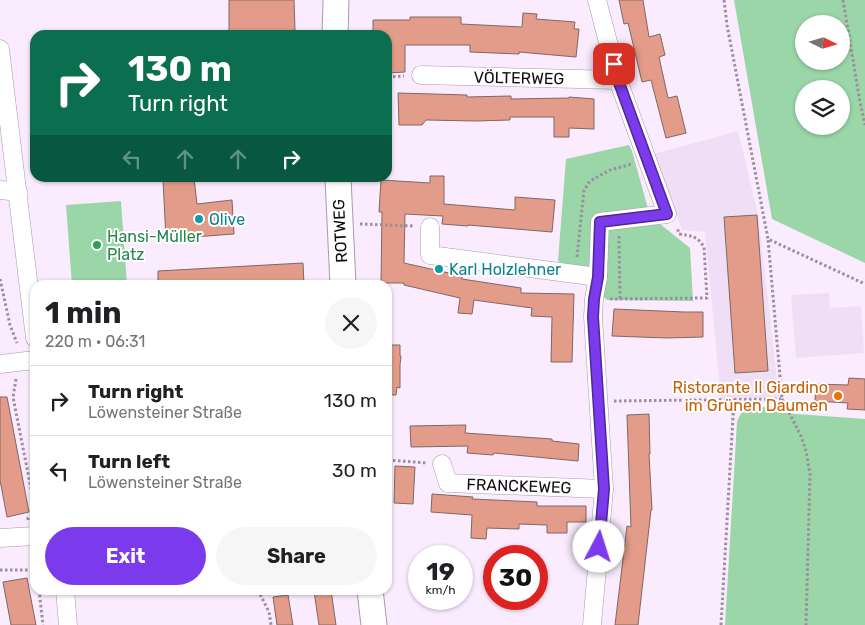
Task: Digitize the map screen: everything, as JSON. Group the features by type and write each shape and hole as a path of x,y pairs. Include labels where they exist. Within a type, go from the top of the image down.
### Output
{"main road":[{"path":"336,0 336,30"},
{"name":"ROTWEG","path":"338,182 343,280"},
{"path":"371,595 374,625"}],"street":[{"path":"592,625 604,489 593,317 598,277 600,222 667,214 618,80 597,0"},
{"path":"0,49 30,295"},
{"name":"VÖLTERWEG","path":"421,76 618,80"},
{"path":"0,190 18,192"},
{"path":"430,227 430,255 598,277"},
{"path":"0,364 27,361"},
{"name":"FRANCKEWEG","path":"442,464 448,483 604,489"},
{"path":"0,538 30,536"},
{"path":"65,595 68,625"}],"path":[{"path":"724,0 727,25 768,239 782,399 801,436 810,474 806,625"},
{"path":"843,0 865,125"},
{"path":"594,299 707,298 704,247 700,240 680,234 674,220 667,214"},
{"path":"618,220 620,300"},
{"path":"339,223 430,227"},
{"path":"768,239 865,284"},
{"path":"0,278 10,325 27,361 13,397 30,483"},
{"path":"721,625 734,399"},
{"path":"598,401 782,399"},
{"path":"392,460 442,464"},
{"path":"0,570 30,570"},
{"path":"40,595 44,625"},
{"path":"261,595 270,612 271,625"}],"shaded area":[{"path":"738,131 758,214 779,397 721,399 705,232 682,230 654,154"},
{"path":"829,293 830,308 861,306 864,353 796,358 791,295"}],"green space":[{"path":"734,0 865,0 865,263 772,219"},
{"path":"629,145 650,216 690,248 693,301 607,300 576,270 558,261 566,159"},
{"name":"Hansi-Müller Platz","path":"121,201 127,280 72,280 66,205"},
{"path":"761,407 778,409 783,413 865,419 865,625 725,625 737,422 741,413 746,409"}],"building":[{"path":"229,0 294,0 295,30 229,30"},
{"path":"619,0 643,0 649,37 660,34 665,55 659,57 668,98 677,96 686,133 666,138 651,80 642,82 628,23 624,24"},
{"path":"523,13 537,14 536,19 575,22 574,29 579,29 576,57 519,52 519,54 470,52 470,45 405,45 405,72 392,73 392,30 373,30 373,20 410,20 410,17 461,17 461,24 522,27"},
{"path":"398,93 467,95 467,97 511,96 511,99 569,97 594,99 594,129 569,128 569,137 554,137 554,117 510,117 510,120 476,121 426,120 422,125 399,125"},
{"path":"430,176 444,176 444,204 515,210 515,197 555,200 552,232 442,224 443,216 405,214 404,263 462,276 462,279 521,288 521,293 574,294 572,362 551,362 552,317 531,316 532,308 474,300 472,314 458,313 460,298 404,285 404,283 392,283 392,280 381,280 382,212 379,212 381,182 392,181 430,183"},
{"name":"Olive","path":"163,182 194,182 197,204 232,200 234,234 166,239"},
{"path":"757,215 768,371 735,373 724,217"},
{"path":"303,263 304,280 158,280 158,271"},
{"path":"614,309 703,312 703,337 612,336"},
{"path":"392,345 400,345 400,388 397,387 396,395 392,395"},
{"path":"849,378 865,379 865,410 847,409 848,403 815,401 816,384 848,385"},
{"path":"0,397 7,397 29,512 7,517 0,480"},
{"path":"649,414 652,510 638,625 615,625 627,526 631,527 627,415"},
{"path":"466,425 465,433 552,439 552,441 579,444 578,461 494,453 493,455 467,453 468,446 411,447 410,426"},
{"path":"395,466 415,467 413,504 394,503"},
{"path":"432,494 473,497 472,499 537,502 537,506 586,506 586,522 567,522 567,533 547,533 547,525 519,524 519,529 487,528 486,539 471,538 472,515 431,512"},
{"path":"27,578 36,625 11,625 3,582"},
{"path":"288,595 293,625 277,625 273,597"},
{"path":"315,595 332,595 336,625 319,625"}],"place":[{"name":"Olive","path":"199,219"},
{"name":"Hansi-Müller Platz","path":"97,245"},
{"name":"Karl Holzlehner","path":"439,269"},
{"name":"Ristorante Il Giardino im Grünen Daumen","path":"838,396"}],"route":[{"path":"599,547 604,489 593,317 598,277 600,222 667,214 618,80 614,64"}]}
